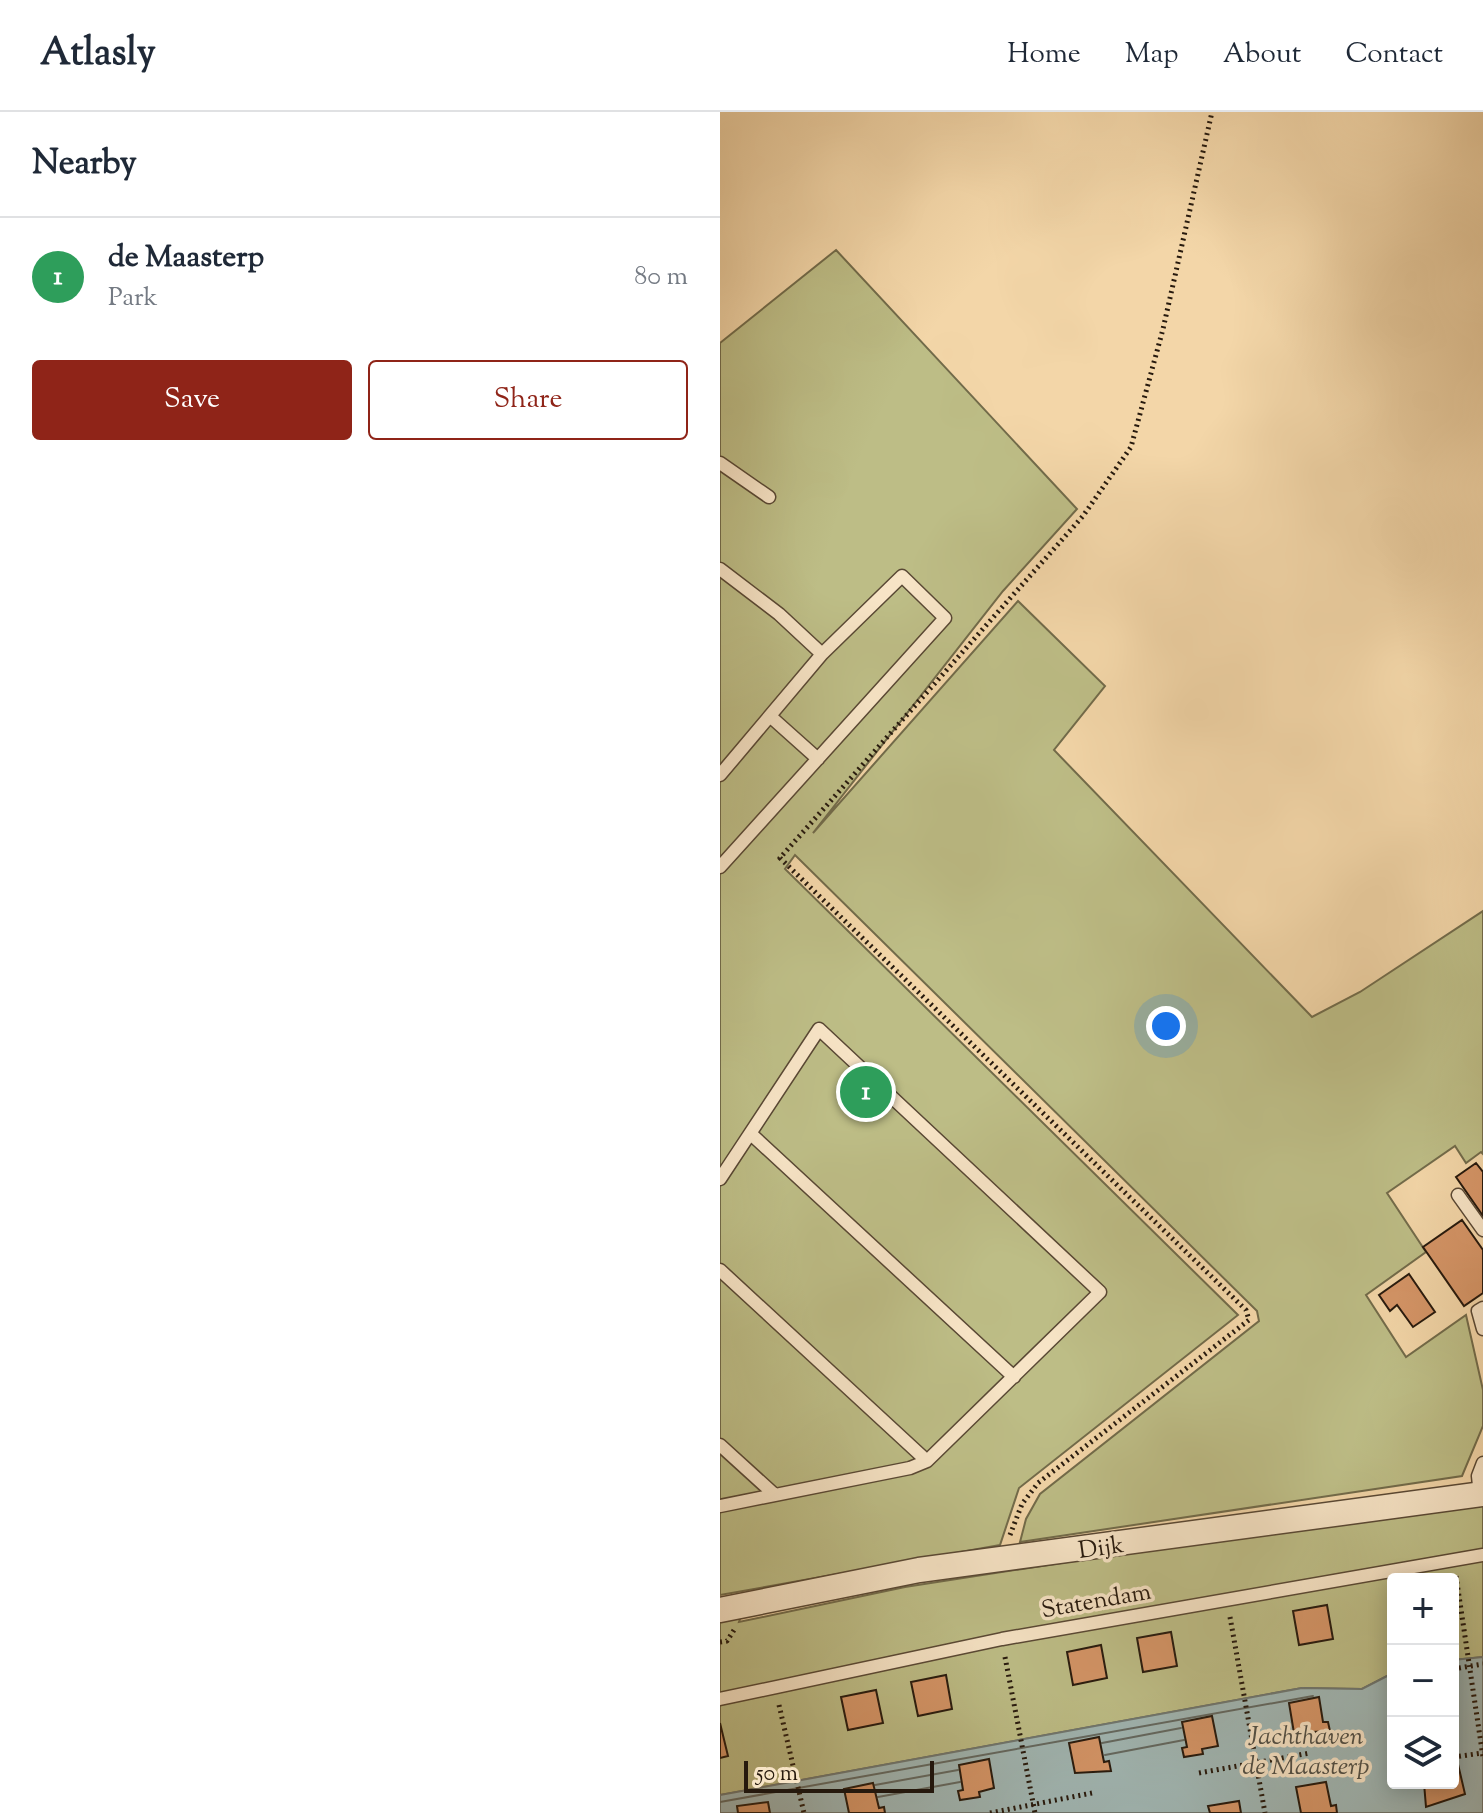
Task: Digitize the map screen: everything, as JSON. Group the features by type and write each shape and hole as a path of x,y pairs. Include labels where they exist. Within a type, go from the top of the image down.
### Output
{"street":[{"name":"Dijk","path":"720,1610 919,1570 1481,1495"}],"lane":[{"path":"720,463 769,497"},
{"path":"720,569 779,614 822,654"},
{"path":"720,775 822,654 902,576 945,618 720,867"},
{"path":"771,717 818,759"},
{"path":"720,1179 819,1029 1100,1292 927,1461 910,1468 720,1506"},
{"path":"751,1134 1014,1377"},
{"path":"1458,1195 1483,1230"},
{"path":"720,1270 927,1461"},
{"path":"1483,1308 1478,1311 1483,1329"},
{"path":"720,1445 775,1495"},
{"path":"1481,1495 1478,1476 1483,1463"},
{"name":"Statendam","path":"720,1699 1002,1639 1483,1555"}],"path":[{"path":"1008,1560 1009,1535 1022,1504 1038,1483 1249,1320 1246,1310 780,858 1083,516 1131,447 1163,329 1212,112"},
{"path":"1454,1560 1483,1754 1459,1756"},
{"path":"1227,1598 1265,1813"},
{"path":"1002,1639 1035,1813"},
{"path":"1459,1668 1483,1664"},
{"path":"775,1686 804,1813"},
{"path":"1199,1773 1310,1753"},
{"path":"990,1813 1092,1793"}],"green space":[{"path":"836,250 1077,509 1003,591 813,833 1018,601 1105,686 1054,750 1312,1017 1360,992 1483,911 1483,1154 1481,1152 1466,1163 1455,1146 1387,1193 1426,1252 1366,1295 1406,1357 1466,1315 1483,1390 1483,1426 1462,1476 1020,1542 1026,1519 1040,1494 1259,1321 1257,1311 795,855 785,869 1238,1315 1019,1488 1000,1545 720,1595 720,343"},
{"path":"1483,1498 1483,1657 1459,1659 1459,1573 1387,1573 1387,1676 1362,1689 1302,1688 720,1795 720,1619 741,1616 739,1622 905,1587"}],"water":[{"name":"Jachthaven de Maasterp","path":"1483,1657 1483,1813 720,1813 720,1795 1302,1688 1362,1689 1387,1676 1387,1789 1459,1789 1459,1659"}],"building":[{"path":"1476,1163 1483,1172 1483,1216 1456,1177"},
{"path":"1462,1220 1483,1250 1483,1293 1464,1306 1423,1247"},
{"path":"1409,1274 1435,1312 1413,1327 1397,1305 1390,1311 1379,1295"},
{"path":"1327,1605 1333,1639 1299,1645 1293,1611"},
{"path":"1171,1632 1177,1666 1143,1672 1137,1638"},
{"path":"1101,1645 1107,1678 1073,1685 1067,1652"},
{"path":"946,1675 952,1709 918,1716 911,1682"},
{"path":"876,1690 883,1723 848,1730 841,1697"},
{"path":"1319,1697 1323,1722 1328,1722 1330,1731 1294,1733 1289,1703"},
{"path":"1212,1716 1218,1746 1202,1749 1203,1754 1184,1757 1182,1748 1187,1747 1182,1722"},
{"path":"720,1723 728,1756 720,1758"},
{"path":"1099,1737 1104,1762 1109,1761 1111,1771 1075,1773 1069,1743"},
{"path":"989,1759 994,1788 979,1792 980,1797 960,1800 958,1791 963,1790 959,1765"},
{"path":"1459,1768 1465,1794 1426,1807 1424,1789 1459,1789"},
{"path":"1326,1782 1331,1806 1336,1805 1337,1813 1301,1813 1296,1787"},
{"path":"873,1783 879,1808 884,1807 885,1813 849,1813 844,1789"},
{"path":"1239,1801 1241,1813 1210,1813 1208,1806"},
{"path":"768,1802 770,1813 738,1813 737,1806"}],"place":[{"name":"de Maasterp","path":"866,1092"}]}
